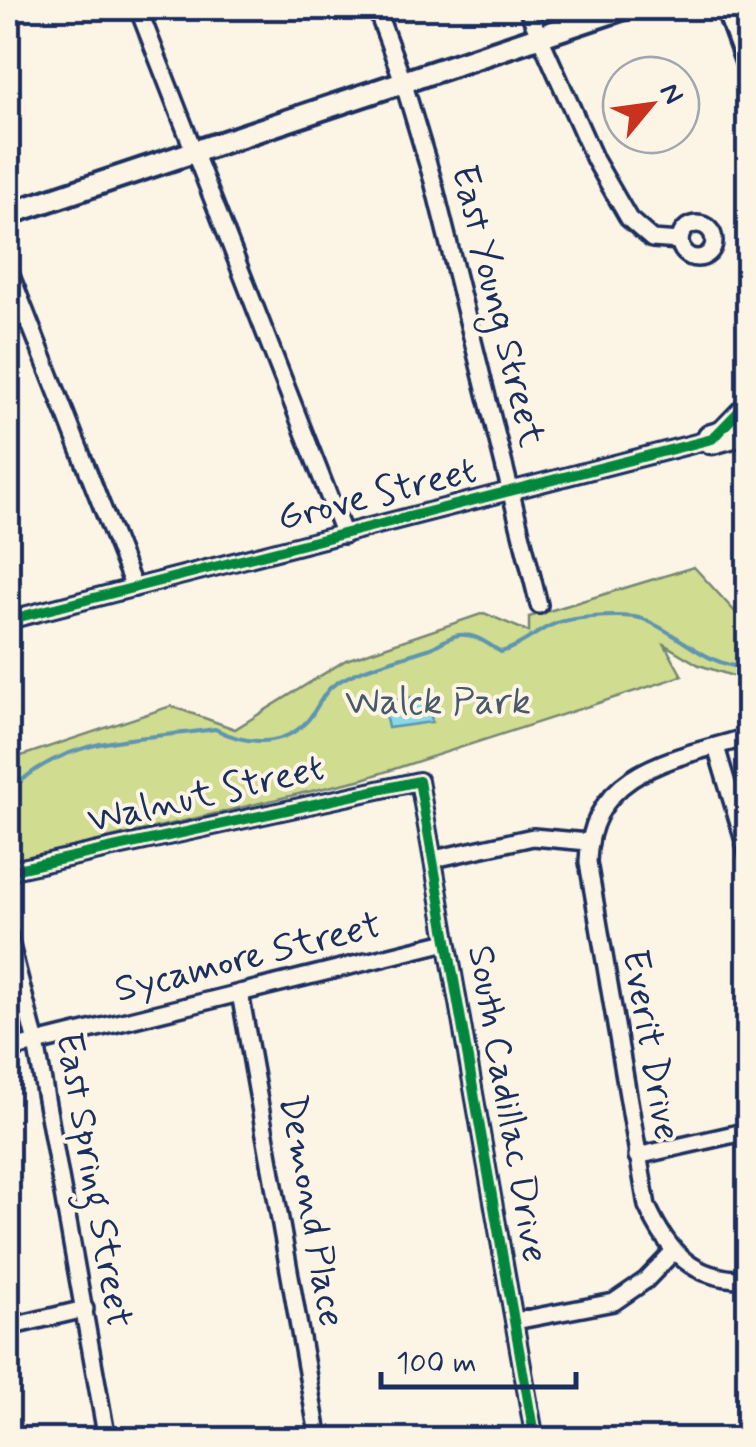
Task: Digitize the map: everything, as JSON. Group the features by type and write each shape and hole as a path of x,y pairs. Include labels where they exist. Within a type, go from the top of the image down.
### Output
{"highway":[{"path":"712,439 748,429"}],"street":[{"path":"138,8 344,534"},
{"name":"East Young Street","path":"376,8 434,182 539,604"},
{"path":"527,8 595,160 629,218 652,239 680,242"},
{"path":"8,214 625,8"},
{"path":"726,8 748,65"},
{"path":"736,34 737,8"},
{"path":"8,268 134,588"},
{"path":"712,439 748,402"},
{"name":"Grove Street","path":"8,620 712,439"},
{"path":"434,860 533,838 588,842 598,816 617,789 632,777 654,765 748,737"},
{"path":"716,747 748,854"},
{"name":"South Cadillac Drive","path":"419,780 535,1440"},
{"name":"Walnut Street","path":"8,871 419,780"},
{"name":"Everit Drive","path":"588,842 594,905 646,1206 673,1252"},
{"name":"East Spring Street","path":"8,934 36,1043 107,1440"},
{"name":"Sycamore Street","path":"8,1050 447,942"},
{"name":"Demond Place","path":"240,994 319,1440"},
{"path":"636,1156 748,1131"},
{"path":"516,1321 614,1302 646,1280 673,1252 700,1270 736,1280 748,1279"},
{"path":"8,1327 85,1308"},
{"path":"728,1440 748,1436"}],"green space":[{"name":"Walck Park","path":"694,567 748,626 748,681 699,665 665,645 682,676 363,779 8,862 8,772 21,756 171,706 235,729 346,660 484,613 529,632 529,617"}],"water":[{"path":"427,694 432,722 388,728 383,703"}],"waterway":[{"path":"8,794 29,774 53,760 104,743 215,729 251,741 276,739 308,720 339,681 459,635 476,638 501,652 564,621 636,617 719,662 748,668"}],"cycle path":[{"path":"8,620 712,439 748,402"},
{"path":"8,871 419,781 535,1440"}]}
